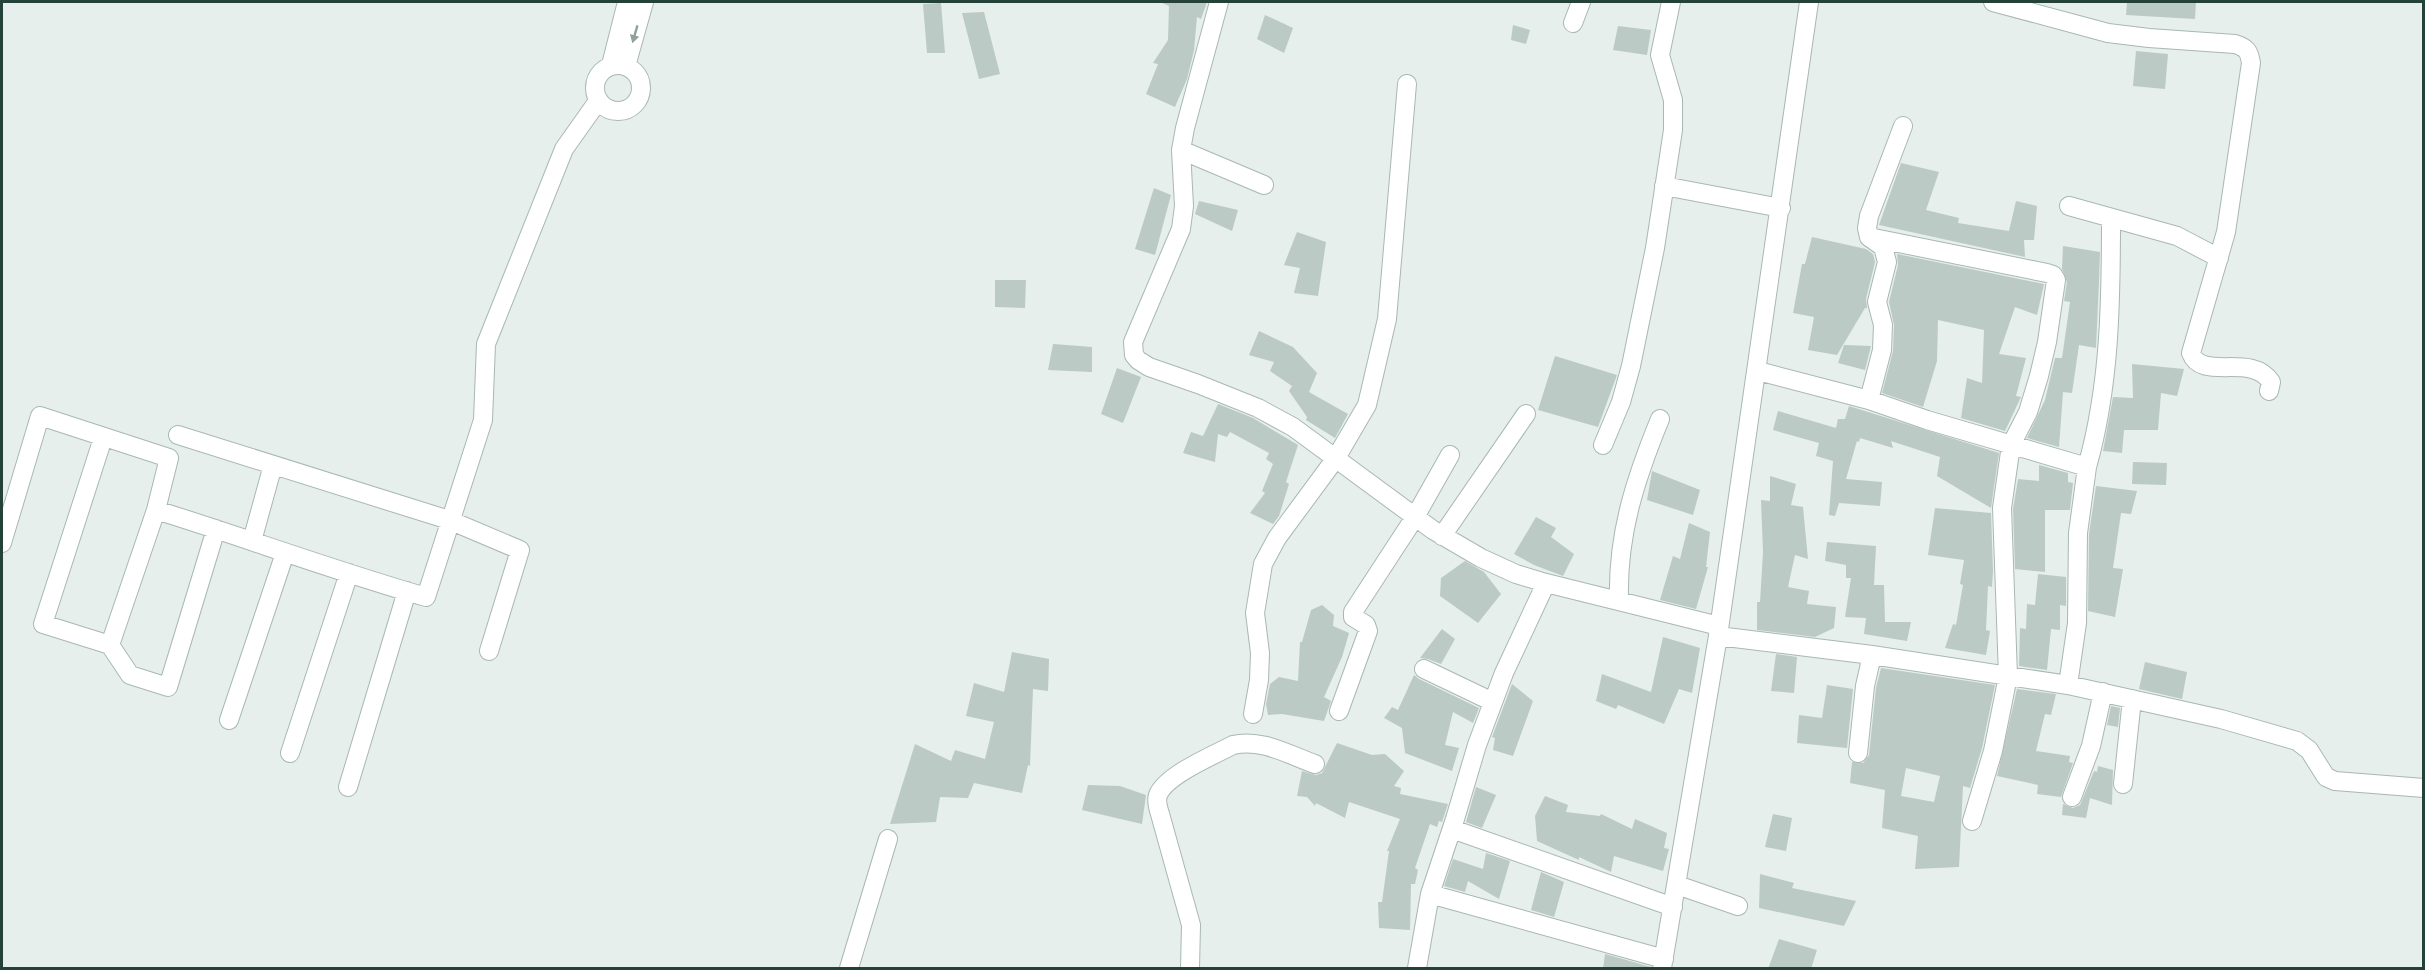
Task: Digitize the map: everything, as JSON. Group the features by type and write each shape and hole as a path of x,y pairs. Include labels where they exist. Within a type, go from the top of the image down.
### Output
{"street":[{"path":"618,66 627,2"},
{"path":"618,66 637,75 641,89 636,103 624,111 610,110 598,101 594,87 599,74 618,66 644,2"},
{"path":"1220,2 1190,108 1181,150 1184,206 1180,228 1133,342 1134,355 1138,360 1149,367 1198,384 1293,427 1442,536 1516,574 1619,601 1718,631 2068,685 2221,719 2297,741 2308,750 2326,777 2335,781 2424,788"},
{"path":"1573,23 1581,2"},
{"path":"1603,445 1621,402 1631,366 1655,248 1673,130 1673,100 1660,55 1671,2"},
{"path":"1430,894 1663,964 1758,371 1809,2"},
{"path":"1993,2 2108,33 2235,44 2245,47 2249,52 2251,63 2226,232 2191,353 2194,360 2200,364 2213,367 2251,367 2262,371 2271,382 2269,391"},
{"path":"1253,714 1259,681 1260,653 1256,613 1263,564 1277,538 1336,458 1367,405 1380,357 1387,319 1407,84"},
{"path":"156,510 426,597 483,420 486,344 564,149 598,101"},
{"path":"1869,400 1882,350 1883,325 1877,302 1887,262 1883,247 1869,237 1867,228 1869,216 1903,126"},
{"path":"1181,150 1264,185"},
{"path":"1664,186 1781,208"},
{"path":"2069,206 2177,236 2219,258"},
{"path":"2068,685 2077,623 2078,532 2087,467 2105,382 2111,299 2111,219"},
{"path":"1869,237 2053,275 2056,280 2039,376 2028,412 2012,445 2002,508 2008,676 1993,751 1972,821"},
{"path":"1758,371 1869,400 2087,467"},
{"path":"1442,536 1526,414"},
{"path":"2,543 40,416 169,458 156,510 110,645"},
{"path":"1619,601 1620,553 1628,509 1638,471 1660,419"},
{"path":"178,435 449,520 520,550 489,651"},
{"path":"103,438 43,624 110,645 130,675 168,687 216,529"},
{"path":"1339,711 1368,631 1366,625 1353,617 1353,612 1415,517 1450,455"},
{"path":"252,541 273,465"},
{"path":"229,720 285,553"},
{"path":"290,753 349,573"},
{"path":"1417,969 1430,894 1477,745 1493,702 1546,583"},
{"path":"348,787 407,591"},
{"path":"1858,753 1865,686 1872,655"},
{"path":"1425,669 1493,702"},
{"path":"2072,796 2091,746 2103,692"},
{"path":"2123,784 2132,699"},
{"path":"1190,969 1191,925 1160,814 1158,795 1171,780 1233,745 1244,742 1257,743 1315,764"},
{"path":"1452,829 1673,907"},
{"path":"849,969 888,839"},
{"path":"1677,885 1738,906"}],"building":[{"path":"1160,2 1207,2 1201,19 1197,17 1194,50 1187,79 1175,107 1146,94 1158,64 1153,63 1168,40 1169,6"},
{"path":"2127,2 2196,2 2195,19 2126,15"},
{"path":"941,3 945,53 927,53 923,4"},
{"path":"984,12 1000,74 979,79 962,13"},
{"path":"1265,15 1293,28 1284,53 1257,39"},
{"path":"1513,25 1530,30 1526,44 1511,40"},
{"path":"1618,26 1651,30 1647,55 1613,50"},
{"path":"2136,51 2168,54 2165,89 2133,86"},
{"path":"1901,163 1939,172 1926,210 1959,218 1958,223 2009,231 2016,201 2037,206 2034,240 2024,240 2025,257 1879,225"},
{"path":"1154,188 1171,195 1155,255 1135,249"},
{"path":"1199,201 1238,210 1232,231 1195,214"},
{"path":"1297,232 1326,242 1318,296 1294,293 1300,268 1284,265"},
{"path":"1812,237 1866,249 1873,254 1875,262 1866,299 1867,308 1837,355 1808,350 1814,317 1793,313 1802,264 1805,264"},
{"path":"2063,246 2100,252 2096,348 2079,345 2072,393 2063,392 2059,447 2027,438 2045,400 2055,358 2062,358 2070,302 2064,301 2067,282 2062,269"},
{"path":"1897,254 2044,284 2037,315 2015,307 1999,354 2026,358 2016,396 2021,397 2005,431 1961,418 1967,378 1982,383 1984,330 1938,320 1937,361 1923,407 1882,393 1893,351 1894,325 1889,302 1898,265"},
{"path":"995,280 1026,280 1025,308 995,307"},
{"path":"1259,331 1293,347 1317,373 1309,392 1348,414 1335,438 1306,420 1307,417 1289,391 1292,386 1270,371 1274,362 1249,355"},
{"path":"1053,344 1092,347 1092,372 1048,370"},
{"path":"1844,345 1871,346 1865,370 1838,363"},
{"path":"1555,356 1617,375 1598,427 1538,410"},
{"path":"2132,364 2184,369 2177,396 2161,393 2158,430 2124,430 2122,453 2103,451 2113,397 2133,398"},
{"path":"1117,368 1141,377 1123,423 1101,414"},
{"path":"1218,404 1253,418 1298,445 1286,482 1289,484 1279,516 1273,524 1250,513 1265,493 1262,491 1273,464 1266,459 1269,453 1230,432 1227,437 1218,434 1215,462 1183,453 1191,432 1203,436"},
{"path":"1849,406 1999,453 1991,508 1937,476 1940,457 1891,441 1893,448 1860,438 1859,442 1857,441 1846,479 1882,482 1880,506 1839,503 1835,516 1829,515 1833,461 1816,456 1819,443 1773,430 1778,411 1836,428 1838,419 1845,419"},
{"path":"2133,462 2167,463 2166,485 2132,484"},
{"path":"2039,465 2068,473 2068,482 2073,483 2070,510 2045,510 2045,572 2015,569 2013,509 2018,479 2039,481"},
{"path":"1652,471 1700,490 1693,515 1647,500"},
{"path":"1770,476 1796,484 1791,505 1803,507 1808,559 1795,555 1788,587 1809,591 1807,604 1836,607 1834,628 1815,637 1757,630 1757,602 1760,602 1763,552 1761,500 1770,501"},
{"path":"2096,486 2137,491 2131,514 2121,513 2113,568 2123,569 2115,617 2088,611 2089,534"},
{"path":"1935,508 1991,513 1993,571 1992,587 1988,586 1986,630 1990,631 1986,655 1945,648 1953,624 1956,625 1963,585 1960,584 1964,560 1928,555"},
{"path":"1536,517 1556,528 1551,537 1574,554 1563,576 1534,565 1514,554"},
{"path":"1689,523 1710,532 1706,567 1708,567 1696,609 1660,600 1673,556 1680,559"},
{"path":"1827,542 1876,546 1874,585 1884,585 1885,622 1911,622 1907,641 1864,634 1866,618 1845,617 1851,578 1846,578 1846,565 1825,561"},
{"path":"1465,561 1484,572 1501,594 1478,623 1440,596 1441,578"},
{"path":"2038,574 2066,577 2066,606 2060,605 2060,630 2051,629 2047,670 2019,666 2020,628 2026,629 2027,604 2035,605"},
{"path":"1322,605 1334,615 1333,626 1349,633 1342,657 1324,697 1331,701 1324,721 1282,714 1268,715 1266,704 1270,684 1279,677 1298,681 1300,642 1302,642 1311,610"},
{"path":"1442,629 1455,639 1441,664 1420,658"},
{"path":"1663,637 1700,648 1692,693 1679,689 1664,724 1618,705 1616,709 1596,701 1602,674 1651,692"},
{"path":"1012,652 1049,659 1048,691 1033,689 1030,766 1028,765 1022,793 974,783 968,798 940,797 936,822 890,824 915,744 951,761 955,750 985,759 994,722 966,716 974,683 1004,692"},
{"path":"1776,654 1797,657 1794,693 1771,691"},
{"path":"2145,662 2187,672 2182,699 2139,689"},
{"path":"1881,668 1995,685 1982,748 1970,788 1963,786 1959,867 1915,869 1918,836 1882,828 1885,790 1850,783 1852,762 1863,763 1869,755 1876,688","holes":["1906,768 1940,776 1934,802 1901,796"]},
{"path":"1414,675 1479,708 1473,723 1453,712 1445,745 1459,748 1452,771 1405,753 1402,728 1384,718 1392,707 1398,710"},
{"path":"1512,684 1533,701 1513,756 1493,750 1495,738 1492,737"},
{"path":"1827,685 1853,689 1847,748 1797,743 1799,715 1822,718"},
{"path":"2017,689 2056,694 2051,715 2045,714 2036,751 2070,756 2069,762 2073,763 2061,797 2037,794 2038,785 1997,776"},
{"path":"2111,706 2120,708 2118,727 2107,725"},
{"path":"1337,743 1372,755 1385,754 1404,771 1394,786 1401,788 1400,794 1448,804 1442,822 1439,821 1437,827 1430,824 1415,868 1418,870 1415,884 1411,884 1410,930 1379,928 1378,902 1382,902 1389,851 1387,851 1400,819 1349,802 1345,818 1316,803 1315,806 1307,797 1297,796 1302,771 1316,775 1322,773"},
{"path":"2098,766 2113,770 2112,805 2090,798 2086,818 2062,815 2063,804 2073,808 2080,805"},
{"path":"1088,785 1120,786 1146,795 1142,824 1082,810"},
{"path":"1476,787 1496,795 1482,828 1466,822"},
{"path":"1545,796 1568,805 1566,812 1600,816 1601,814 1632,829 1635,819 1667,833 1664,848 1669,849 1663,871 1614,856 1611,872 1537,841 1535,816"},
{"path":"1773,814 1792,818 1786,851 1765,847"},
{"path":"1486,853 1510,861 1499,899 1468,881 1465,892 1444,886 1453,859 1483,869"},
{"path":"1541,872 1564,882 1554,917 1531,910"},
{"path":"1760,874 1794,883 1792,888 1856,901 1844,926 1759,908"},
{"path":"1779,939 1817,950 1811,969 1768,969"},
{"path":"1605,954 1651,967 1651,969 1603,969"}]}
